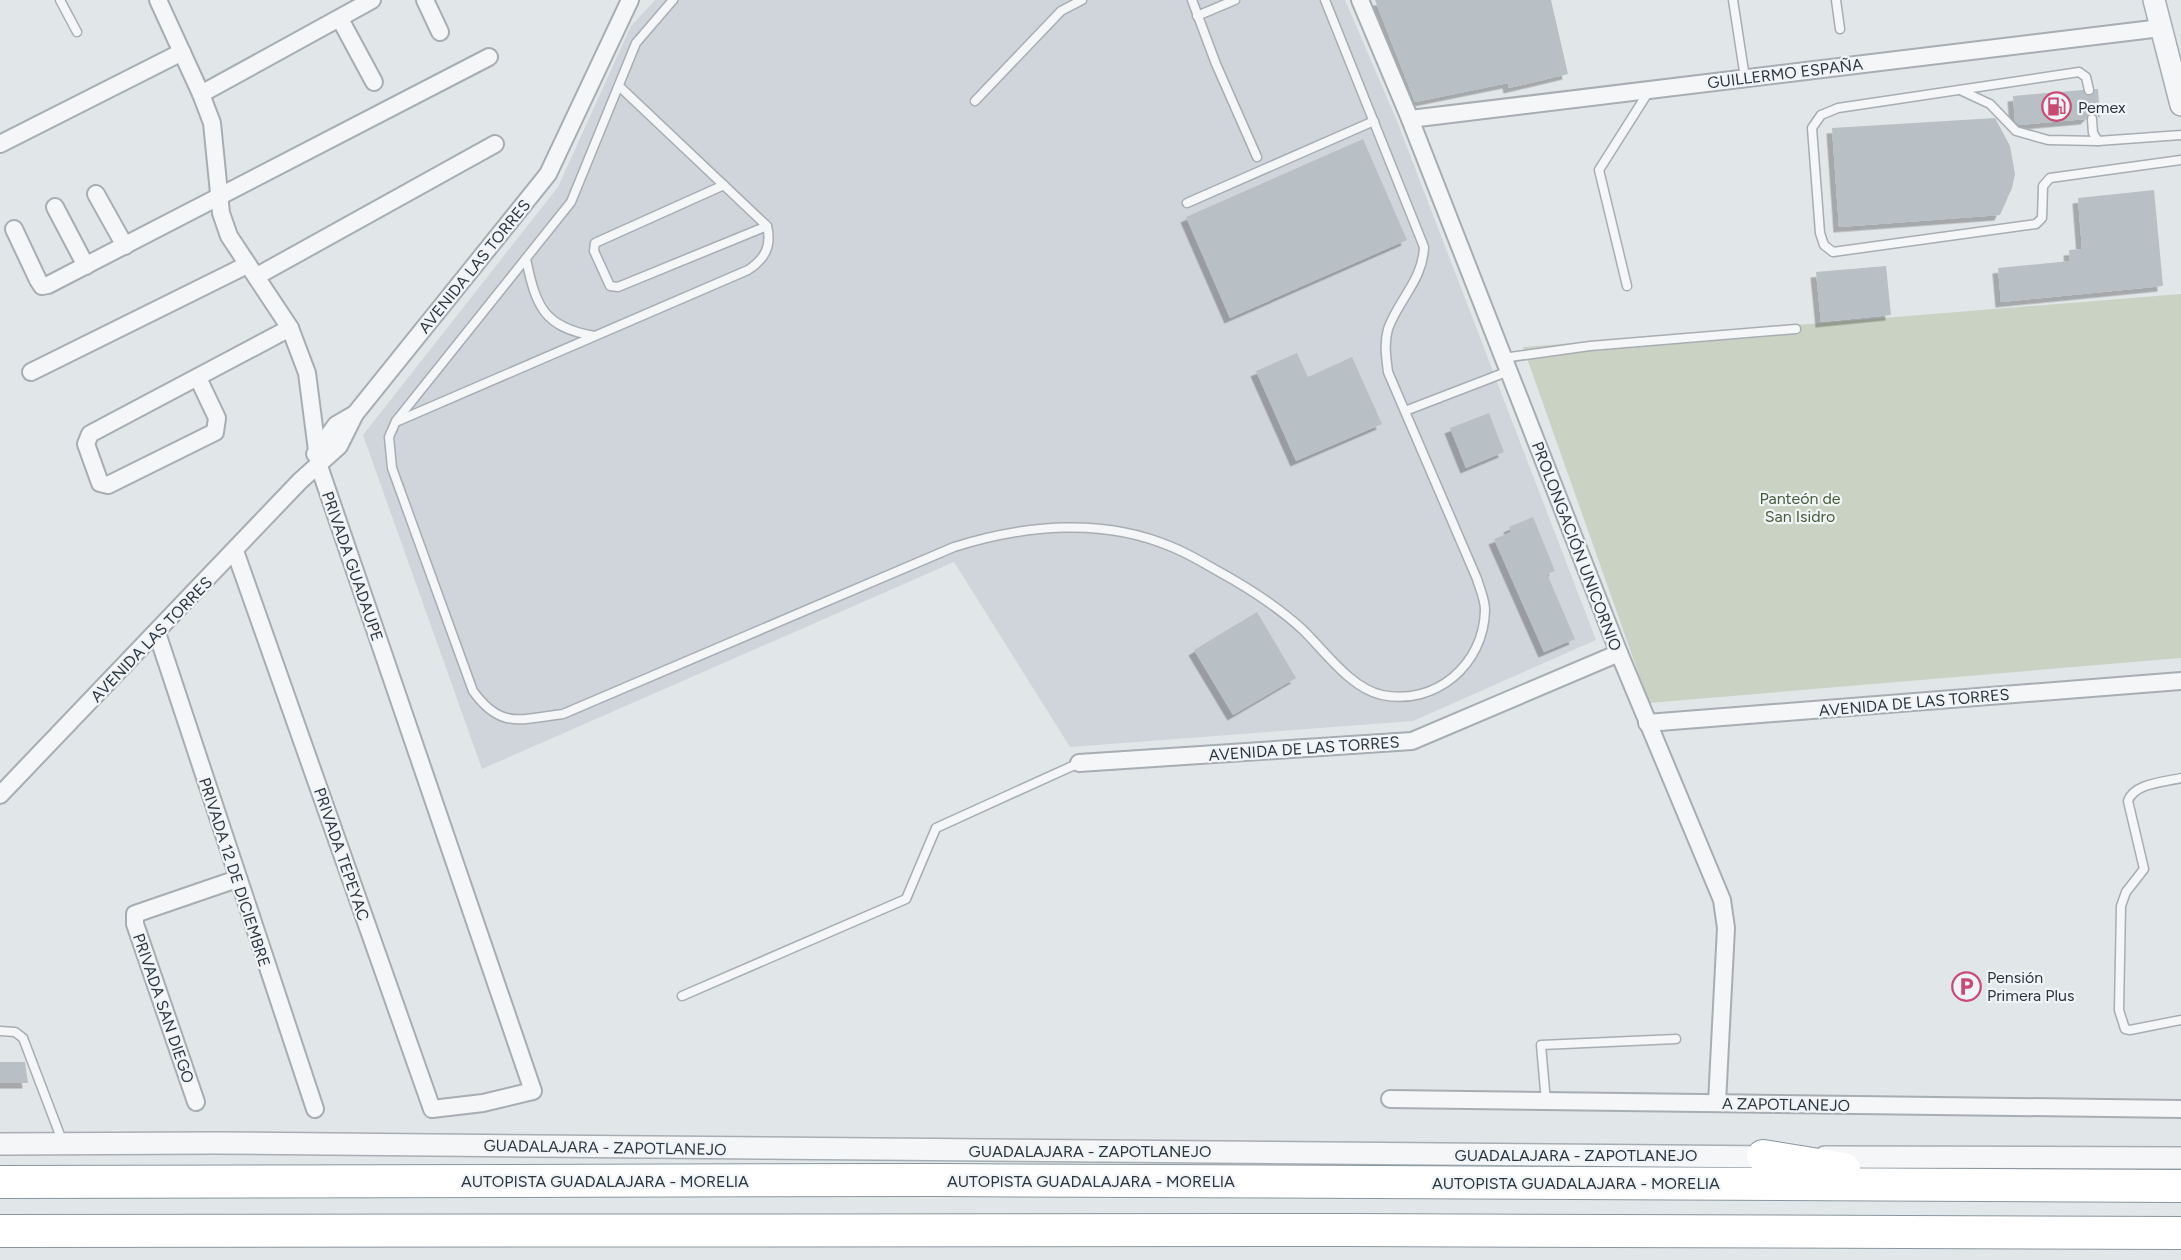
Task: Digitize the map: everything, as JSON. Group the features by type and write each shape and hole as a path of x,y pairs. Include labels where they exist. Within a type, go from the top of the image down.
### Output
{"highway":[{"path":"1763,1156 1952,1185"},
{"name":"AUTOPISTA GUADALAJARA - MORELIA","path":"0,1182 938,1180 2181,1186"},
{"path":"0,1231 1357,1230 2181,1233"}],"street":[{"name":"PRIVADA GUADAUPE","path":"158,0 212,123 221,194 221,213 229,236 290,328 307,373 317,459 533,1091 483,1103"},
{"path":"201,94 372,0"},
{"path":"425,0 440,32"},
{"name":"AVENIDA LAS TORRES","path":"0,795 300,481 317,459 336,425 355,414 548,174 630,0"},
{"name":"PROLONGACIÓN UNICORNIO","path":"1360,0 1410,119 1647,723 1714,875 1722,900 1726,927 1717,1103"},
{"path":"2154,0 2161,27 2175,56 2181,105"},
{"path":"340,19 374,82"},
{"name":"GUILLERMO ESPAÑA","path":"1410,119 2161,27"},
{"path":"0,144 182,52"},
{"path":"14,229 42,286 86,266 489,57"},
{"path":"31,372 252,271 495,144"},
{"path":"96,194 125,246"},
{"path":"55,207 86,266"},
{"path":"198,378 217,418 215,432 108,485 100,483 86,444 90,434 290,328"},
{"name":"PRIVADA TEPEYAC","path":"236,550 432,1109 483,1103"},
{"name":"PRIVADA 12 DE DICIEMBRE","path":"157,633 315,1109"},
{"name":"AVENIDA DE LAS TORRES","path":"1079,763 1412,741 1619,653"},
{"name":"AVENIDA DE LAS TORRES","path":"1647,723 2181,681"},
{"name":"PRIVADA SAN DIEGO","path":"196,1102 135,924 135,914 237,879"},
{"name":"A ZAPOTLANEJO","path":"1390,1099 2181,1109"},
{"name":"GUADALAJARA - ZAPOTLANEJO","path":"0,1144 2181,1158"}],"lane":[{"path":"60,0 77,32"},
{"path":"673,0 636,43 620,87 571,202 396,421 389,437 392,468 473,691 485,707 499,717 515,720 563,714 954,547 994,534 1038,527 1085,528 1134,535 1172,546 1268,601 1354,681 1380,695 1413,698 1438,690 1460,672 1475,653 1483,630 1485,608 1477,579 1388,372 1386,338 1389,327 1419,273 1424,247 1325,0"},
{"path":"975,101 1061,11 1082,0"},
{"path":"1192,0 1257,158"},
{"path":"1197,16 1235,0"},
{"path":"1733,0 1745,78"},
{"path":"1836,0 1840,29"},
{"path":"2089,90 2086,76 2079,72 1838,108 1821,115 1812,128 1820,233 1827,249 1833,252 2036,224 2042,218 2043,186 2050,178 2181,160"},
{"path":"396,421 756,265 769,244 767,226 620,87"},
{"path":"1627,286 1599,170 1649,90"},
{"path":"1960,90 1990,104 2016,131 2048,140 2098,141 2181,135"},
{"path":"2092,119 2093,133 2098,141"},
{"path":"1187,203 1374,121"},
{"path":"723,185 595,243 594,251 610,286 618,287 767,226"},
{"path":"526,259 537,302 552,322 569,332 595,336"},
{"path":"1405,411 1506,365 1590,346 1796,329"},
{"path":"682,996 906,899 936,828 1079,763"},
{"path":"2181,778 2137,789 2130,794 2128,801 2145,869 2122,898 2119,1010 2125,1029 2130,1030 2181,1020"},
{"path":"0,1031 15,1032 23,1038 63,1144"},
{"path":"1546,1101 1541,1045 1676,1039"}],"shaded area":[{"path":"655,0 1345,0 1397,121 1596,640 1413,721 1070,747 954,562 482,769 363,435 558,187 631,26"}],"green space":[{"name":"Panteón de San Isidro","path":"2181,294 2181,658 1649,703 1523,347"}],"building":[{"path":"1375,0 1551,0 1568,74 1509,88 1508,83 1415,102"},
{"name":"Pemex","path":"2095,89 2098,89 2100,118 2092,113 2086,119 2019,125 2015,121 2013,96 2083,90 2090,96"},
{"path":"1995,118 2010,146 2015,174 2012,188 2000,215 1839,227 1832,128"},
{"path":"1363,139 1407,240 1230,318 1186,217"},
{"path":"2154,190 2163,286 2001,302 1998,268 2070,261 2069,250 2082,249 2078,198"},
{"path":"1886,266 1891,315 1821,322 1816,272"},
{"path":"1297,353 1308,377 1352,357 1382,424 1296,461 1256,371"},
{"path":"1489,413 1504,452 1466,468 1450,428"},
{"path":"1533,517 1555,571 1547,574 1575,639 1544,652 1494,539 1511,532 1509,527"},
{"path":"1257,612 1296,678 1233,715 1194,650"},
{"path":"0,1062 25,1062 28,1083 0,1083"}],"place":[{"name":"Pemex","path":"2057,107"},
{"name":"Pensión Primera Plus","path":"1966,986"}]}
